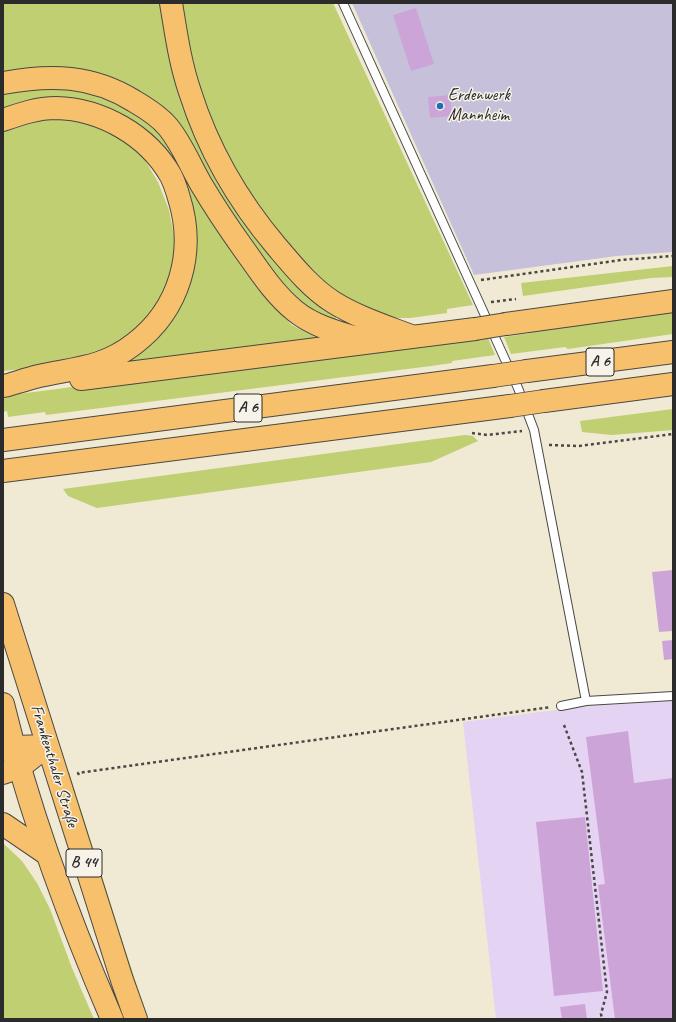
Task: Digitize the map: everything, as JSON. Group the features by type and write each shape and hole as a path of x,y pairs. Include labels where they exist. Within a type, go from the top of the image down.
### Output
{"main road":[{"path":"171,3 189,91 203,131 220,166 242,201 292,265 332,302 354,314 412,336"},
{"path":"3,83 35,78 72,78 88,81 115,90 146,108 167,126 177,139 202,186 223,220 265,280 280,298 296,312 312,322 370,342"},
{"path":"3,120 38,109 56,108 81,111 100,116 133,134 147,146 171,176 182,208 186,240 183,268 171,301 157,322 134,345 118,355 93,366 38,376 3,387"},
{"path":"3,387 38,384 370,342 673,301"},
{"name":"A 6","path":"3,440 673,352"},
{"name":"A 6","path":"3,471 673,384"},
{"name":"Frankenthaler Straße","path":"3,604 47,746 122,980 136,1019"},
{"name":"Frankenthaler Straße","path":"3,704 10,759 84,955 112,1019"},
{"path":"10,759 47,746"},
{"path":"3,824 47,854"}],"lane":[{"path":"343,3 518,388 534,430 586,701"},
{"path":"561,706 586,701 673,696"}],"path":[{"path":"469,282 621,260 673,256"},
{"path":"479,304 516,299"},
{"path":"472,433 487,435 534,430"},
{"path":"538,445 579,446 673,434"},
{"path":"78,773 561,706"},
{"path":"564,725 582,772 607,992 601,1014 602,1019"}],"shaded area":[{"name":"Erdenwerk Mannheim","path":"352,3 673,3 673,252 617,256 474,275"},
{"path":"673,701 673,1019 496,1019 463,722 587,706"}],"green space":[{"path":"3,3 163,3 186,103 336,316 336,319 333,320 319,316 284,291 158,104 3,73"},
{"path":"177,3 333,3 473,305 447,309 447,313 410,318 396,318 380,314 328,291 245,191 202,108"},
{"path":"40,87 83,90 116,101 142,117 169,142 272,304 292,325 317,338 119,364 188,283 168,157 44,100 10,106 3,109 3,94"},
{"path":"55,114 124,135 142,155 158,182 169,210 175,241 173,277 160,308 140,330 114,344 83,356 32,368 3,371 3,124"},
{"path":"673,266 673,277 651,278 523,296 521,283"},
{"path":"673,308 673,334 568,349 565,347 511,354 504,337 531,333 530,327"},
{"path":"456,337 488,338 495,355 452,361 452,363 431,366 46,415 45,412 8,417 7,411 3,412 3,396"},
{"path":"673,409 673,430 612,435 582,432 580,421"},
{"path":"465,435 473,436 478,441 431,462 97,508 68,496 63,489"},
{"path":"66,772 69,772 148,1019 145,1019"},
{"path":"3,843 22,861 37,883 50,909 72,968 94,1019 3,1019"}],"building":[{"path":"416,8 434,64 411,71 393,15"},
{"name":"Erdenwerk Mannheim","path":"450,95 452,116 430,118 428,97"},
{"path":"673,570 673,631 659,632 652,572"},
{"path":"673,640 673,659 664,660 662,641"},
{"path":"628,731 634,783 673,778 673,1019 615,1019 598,885 605,884 586,737"},
{"path":"585,817 603,991 554,996 536,822"},
{"path":"585,1004 587,1019 562,1019 560,1007"}],"place":[{"name":"Erdenwerk Mannheim","path":"440,106"}]}
